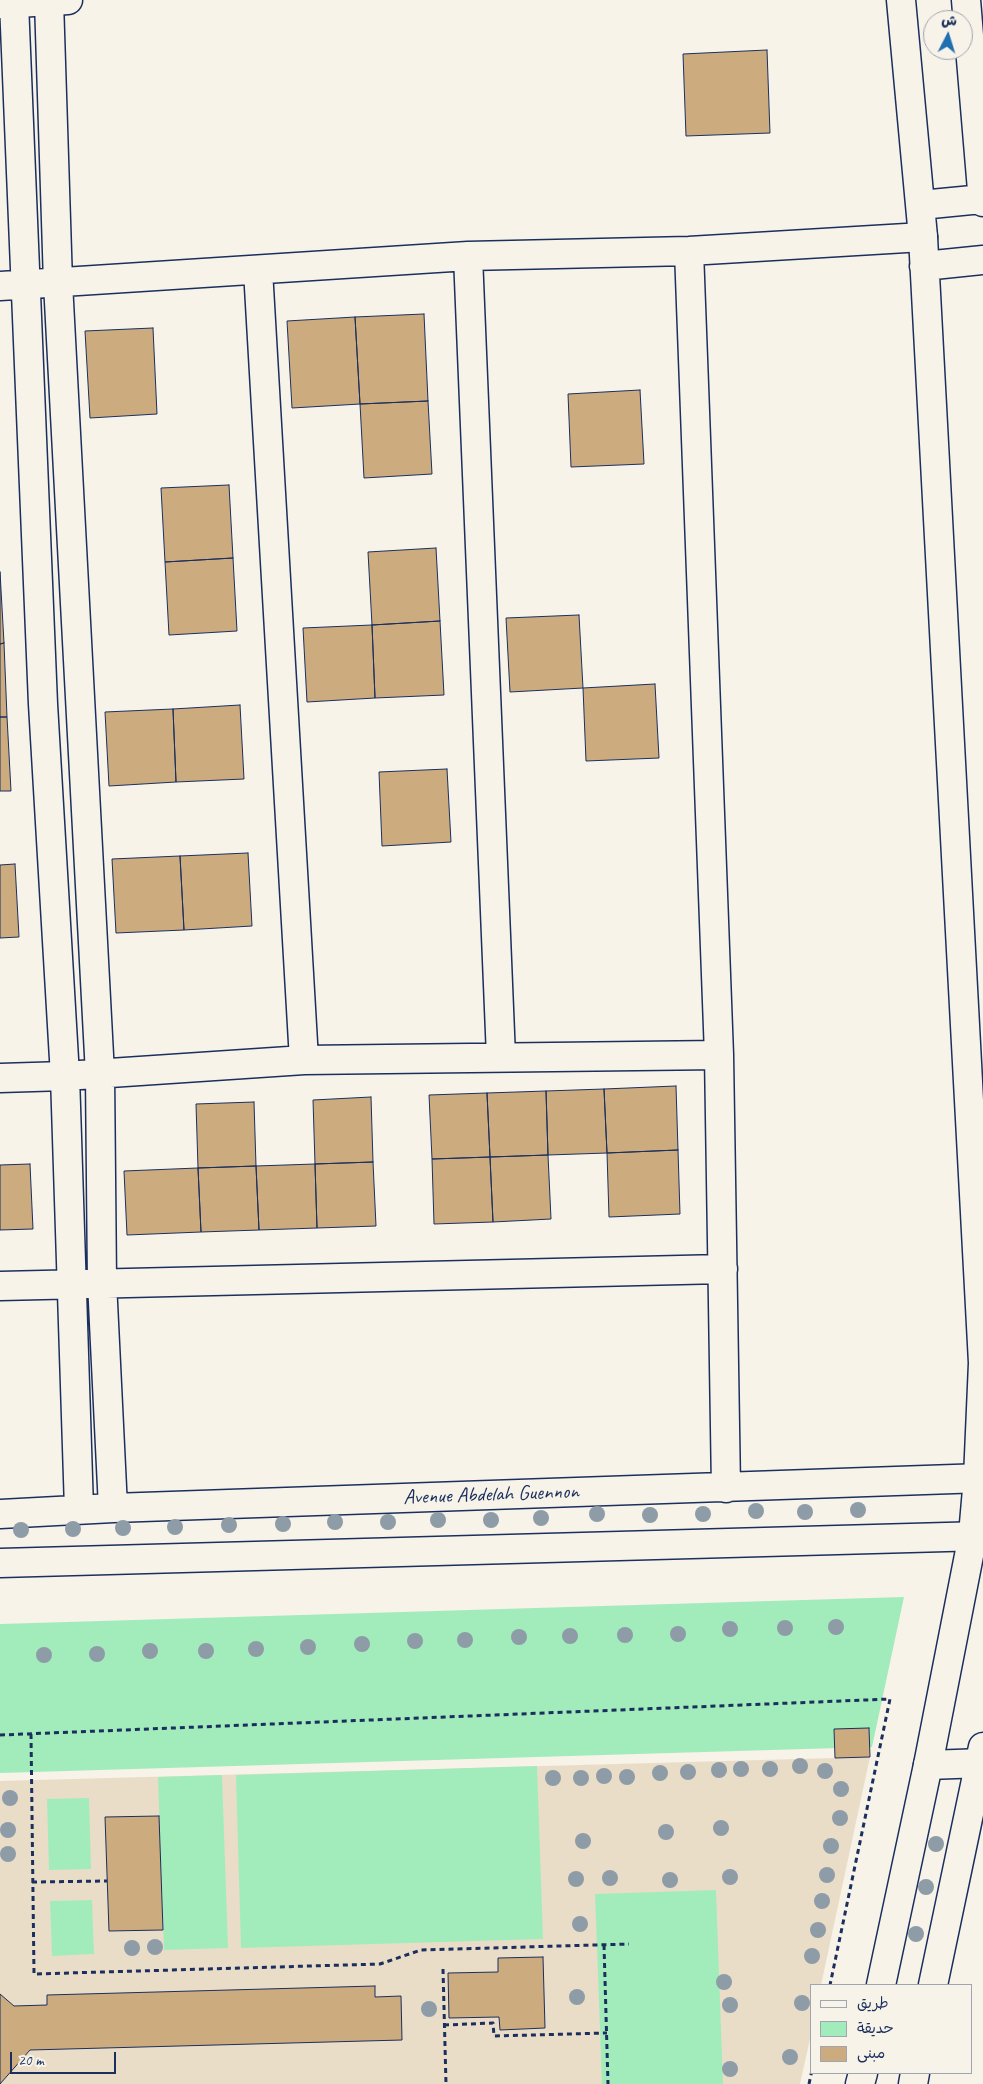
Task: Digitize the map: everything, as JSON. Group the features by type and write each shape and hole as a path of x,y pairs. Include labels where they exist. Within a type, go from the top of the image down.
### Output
{"street":[{"path":"881,1984 978,1535 983,1363 923,237 901,0"},
{"path":"921,205 983,200 966,0"},
{"path":"79,1509 65,1076 43,704 13,286 7,3 59,1 58,283 100,1074 102,1282 113,1508"},
{"path":"13,286 468,256 689,251 923,237"},
{"path":"689,251 719,1055 726,1488"},
{"path":"468,256 501,1057"},
{"path":"924,266 983,260"},
{"path":"258,270 304,1060"},
{"path":"43,704 79,701"},
{"path":"0,1078 100,1074 304,1060 719,1055"},
{"path":"0,1286 102,1282 723,1270"},
{"name":"Avenue Abdelah Guennon","path":"0,1514 79,1509 981,1478"},
{"path":"0,1563 978,1535"},
{"path":"928,1764 982,1758 934,1984"}],"path":[{"path":"0,1735 890,1699 830,1984"},
{"path":"31,1734 34,1974 380,1964 421,1950 629,1944"},
{"path":"32,1882 107,1881"},
{"path":"604,1945 608,2084"},
{"path":"442,1969 446,2084"},
{"path":"444,2025 493,2023 494,2036 607,2033"}],"shaded area":[{"path":"870,1757 821,1984 810,1984 810,2039 800,2084 0,2084 0,1781"}],"green space":[{"path":"904,1597 872,1747 0,1773 0,1624"},
{"path":"537,1766 543,1939 241,1948 236,1775"},
{"path":"222,1775 228,1948 164,1950 158,1777"},
{"path":"89,1798 91,1869 49,1870 47,1799"},
{"path":"716,1890 723,2084 602,2084 595,1894"},
{"path":"92,1900 94,1954 52,1956 50,1901"}],"building":[{"path":"767,50 770,133 686,136 683,54"},
{"path":"424,314 428,401 360,404 355,317"},
{"path":"355,317 360,404 292,408 287,321"},
{"path":"153,328 157,414 90,418 85,331"},
{"path":"640,390 644,464 571,467 568,394"},
{"path":"428,401 432,474 364,478 360,404"},
{"path":"229,485 233,558 165,562 161,488"},
{"path":"436,548 440,621 372,625 368,552"},
{"path":"233,558 237,631 169,635 165,562"},
{"path":"0,572 4,643 0,644"},
{"path":"579,615 583,688 510,692 506,618"},
{"path":"440,621 444,695 375,698 372,625"},
{"path":"372,625 375,698 307,702 303,628"},
{"path":"4,643 7,717 0,717 0,644"},
{"path":"655,684 659,758 586,761 583,688"},
{"path":"240,705 244,779 176,782 173,709"},
{"path":"173,709 176,782 109,786 105,712"},
{"path":"0,717 7,717 11,791 0,791"},
{"path":"447,769 451,842 382,846 379,772"},
{"path":"248,853 252,926 184,930 180,856"},
{"path":"180,856 184,930 116,933 112,859"},
{"path":"15,864 19,937 0,938 0,865"},
{"path":"676,1086 678,1150 607,1153 604,1089"},
{"path":"604,1089 607,1153 548,1155 546,1091"},
{"path":"546,1091 548,1155 490,1157 487,1093"},
{"path":"487,1093 490,1157 432,1159 429,1095"},
{"path":"371,1097 373,1162 315,1164 313,1100"},
{"path":"254,1102 256,1166 198,1168 196,1104"},
{"path":"678,1150 680,1214 609,1217 607,1153"},
{"path":"548,1155 551,1219 493,1222 490,1157"},
{"path":"490,1157 493,1222 434,1224 432,1159"},
{"path":"373,1162 376,1226 317,1228 315,1164"},
{"path":"30,1164 33,1229 0,1230 0,1165"},
{"path":"315,1164 317,1228 259,1230 256,1166"},
{"path":"256,1166 259,1230 201,1232 198,1168"},
{"path":"198,1168 201,1232 127,1235 124,1171"},
{"path":"869,1728 870,1757 835,1758 834,1729"},
{"path":"159,1816 163,1930 109,1931 105,1817"},
{"path":"543,1957 545,2028 500,2030 499,2017 449,2018 448,1973 498,1972 498,1958"},
{"path":"375,1986 375,1997 401,1996 402,2040 30,2050 0,2084 0,1994 14,2006 47,2005 47,1995"}]}
